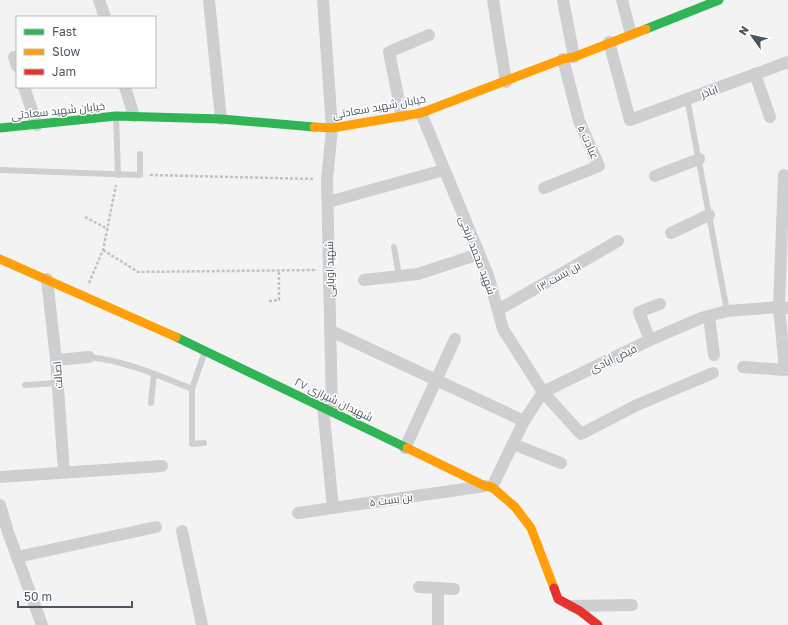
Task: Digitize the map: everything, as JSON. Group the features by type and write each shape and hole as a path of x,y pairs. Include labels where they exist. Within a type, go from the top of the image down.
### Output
{"street":[{"path":"100,0 104,16"},
{"path":"209,0 221,119"},
{"name":"شهید اوبایی","path":"323,0 332,128 327,180 331,331 327,408 333,508"},
{"path":"493,0 506,82"},
{"path":"563,0 568,58"},
{"path":"622,0 632,34"},
{"name":"خیابان شهید سعادتی","path":"0,128 116,116 134,116 221,119 332,128 421,113 632,34 693,5 719,0"},
{"path":"402,116 389,52 429,35"},
{"name":"اباذر","path":"609,42 630,120 788,62"},
{"name":"عبادت ۵","path":"544,188 600,166 580,121 568,58"},
{"path":"755,74 770,117"},
{"path":"24,88 37,125"},
{"path":"125,88 134,116"},
{"name":"شهید محمد ترنجی","path":"421,113 488,275 503,329 543,392 581,434 637,405 713,373"},
{"path":"655,176 698,159"},
{"path":"328,202 444,170"},
{"path":"743,367 785,370 784,175"},
{"path":"671,233 709,215"},
{"name":"بن بست ۱۳","path":"498,310 618,241"},
{"path":"364,280 418,274 479,254"},
{"name":"شهیدان شیرازی ۲۷","path":"0,259 205,350 327,408 405,448 488,486 515,506 531,528 558,599 572,606 598,625"},
{"name":"اصالت","path":"47,279 56,360 64,472"},
{"path":"650,340 639,312 660,304"},
{"name":"فیض آبادی","path":"543,392 650,340 701,318 727,311 784,307"},
{"path":"709,316 714,355"},
{"path":"331,331 524,421"},
{"path":"405,448 455,340"},
{"path":"56,360 89,357"},
{"path":"488,486 513,444 524,421 543,392"},
{"path":"513,444 561,463"},
{"path":"0,476 162,466"},
{"name":"بن بست ۵","path":"298,513 488,486"},
{"path":"0,505 42,625"},
{"path":"17,557 156,527"},
{"path":"182,531 188,571 202,625"},
{"path":"419,587 454,589"},
{"path":"438,588 438,625"},
{"path":"572,606 632,605"}],"lane":[{"path":"687,98 727,311"},
{"path":"116,116 118,175"},
{"path":"0,170 140,175 140,154"},
{"path":"394,247 399,276"},
{"path":"204,443 192,444 192,388 205,350"},
{"path":"89,357 140,368 192,388"},
{"path":"152,403 154,374"},
{"path":"25,385 57,383"}],"path":[{"path":"83,297 104,250 118,175"},
{"path":"140,175 327,180"},
{"path":"85,217 108,228"},
{"path":"104,250 138,272 329,270"},
{"path":"269,301 279,300 279,270"}],"traffic: fast":[{"path":"646,29 719,0"},
{"path":"0,128 116,116 221,119 314,127"},
{"path":"176,337 407,448"}],"traffic: slow":[{"path":"314,127 332,128 421,113 646,29"},
{"path":"0,259 176,337"},
{"path":"407,448 485,486 492,487 515,507 531,528 554,588"}],"traffic: jam":[{"path":"554,588 558,599 580,611 598,625"}]}
